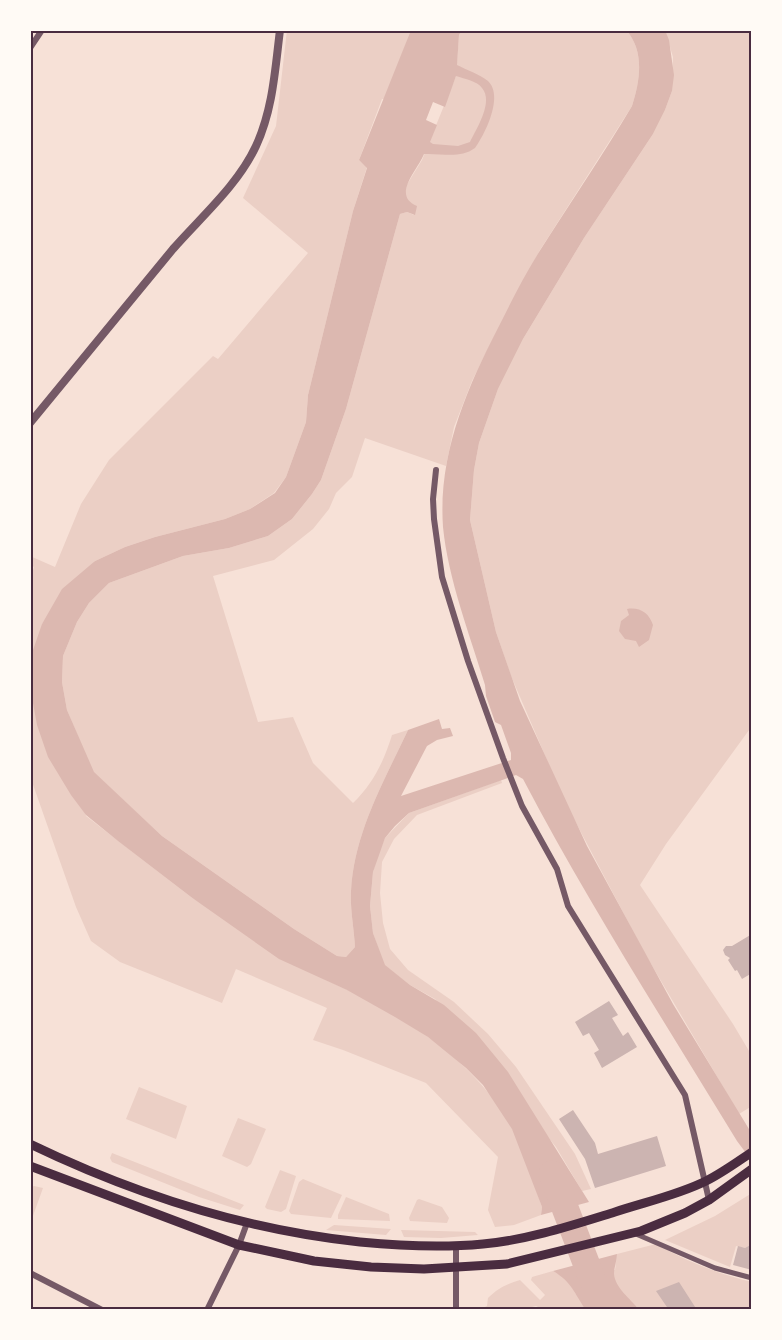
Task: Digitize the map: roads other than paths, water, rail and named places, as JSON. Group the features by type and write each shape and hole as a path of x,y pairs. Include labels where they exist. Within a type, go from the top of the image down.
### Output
{"main road":[{"path":"30,1144 149,1194 247,1223 334,1239 392,1245 456,1246 519,1239 605,1215 705,1182 752,1152"},
{"path":"30,1166 239,1245 314,1261 360,1266 455,1269 507,1264 634,1233 660,1224 709,1200 752,1169"}],"street":[{"path":"30,48 42,30"},
{"path":"30,423 174,248 242,171 256,147 266,122 273,92 280,30"},
{"path":"436,470 433,509 441,577 510,778 522,806 557,869 568,906 686,1095 709,1200"},
{"path":"207,1310 239,1245 247,1223"},
{"path":"634,1233 715,1268 752,1278"},
{"path":"456,1246 456,1310"},
{"path":"30,1273 102,1310"}],"waterway":[{"path":"552,1174 593,1281 615,1310"}]}
